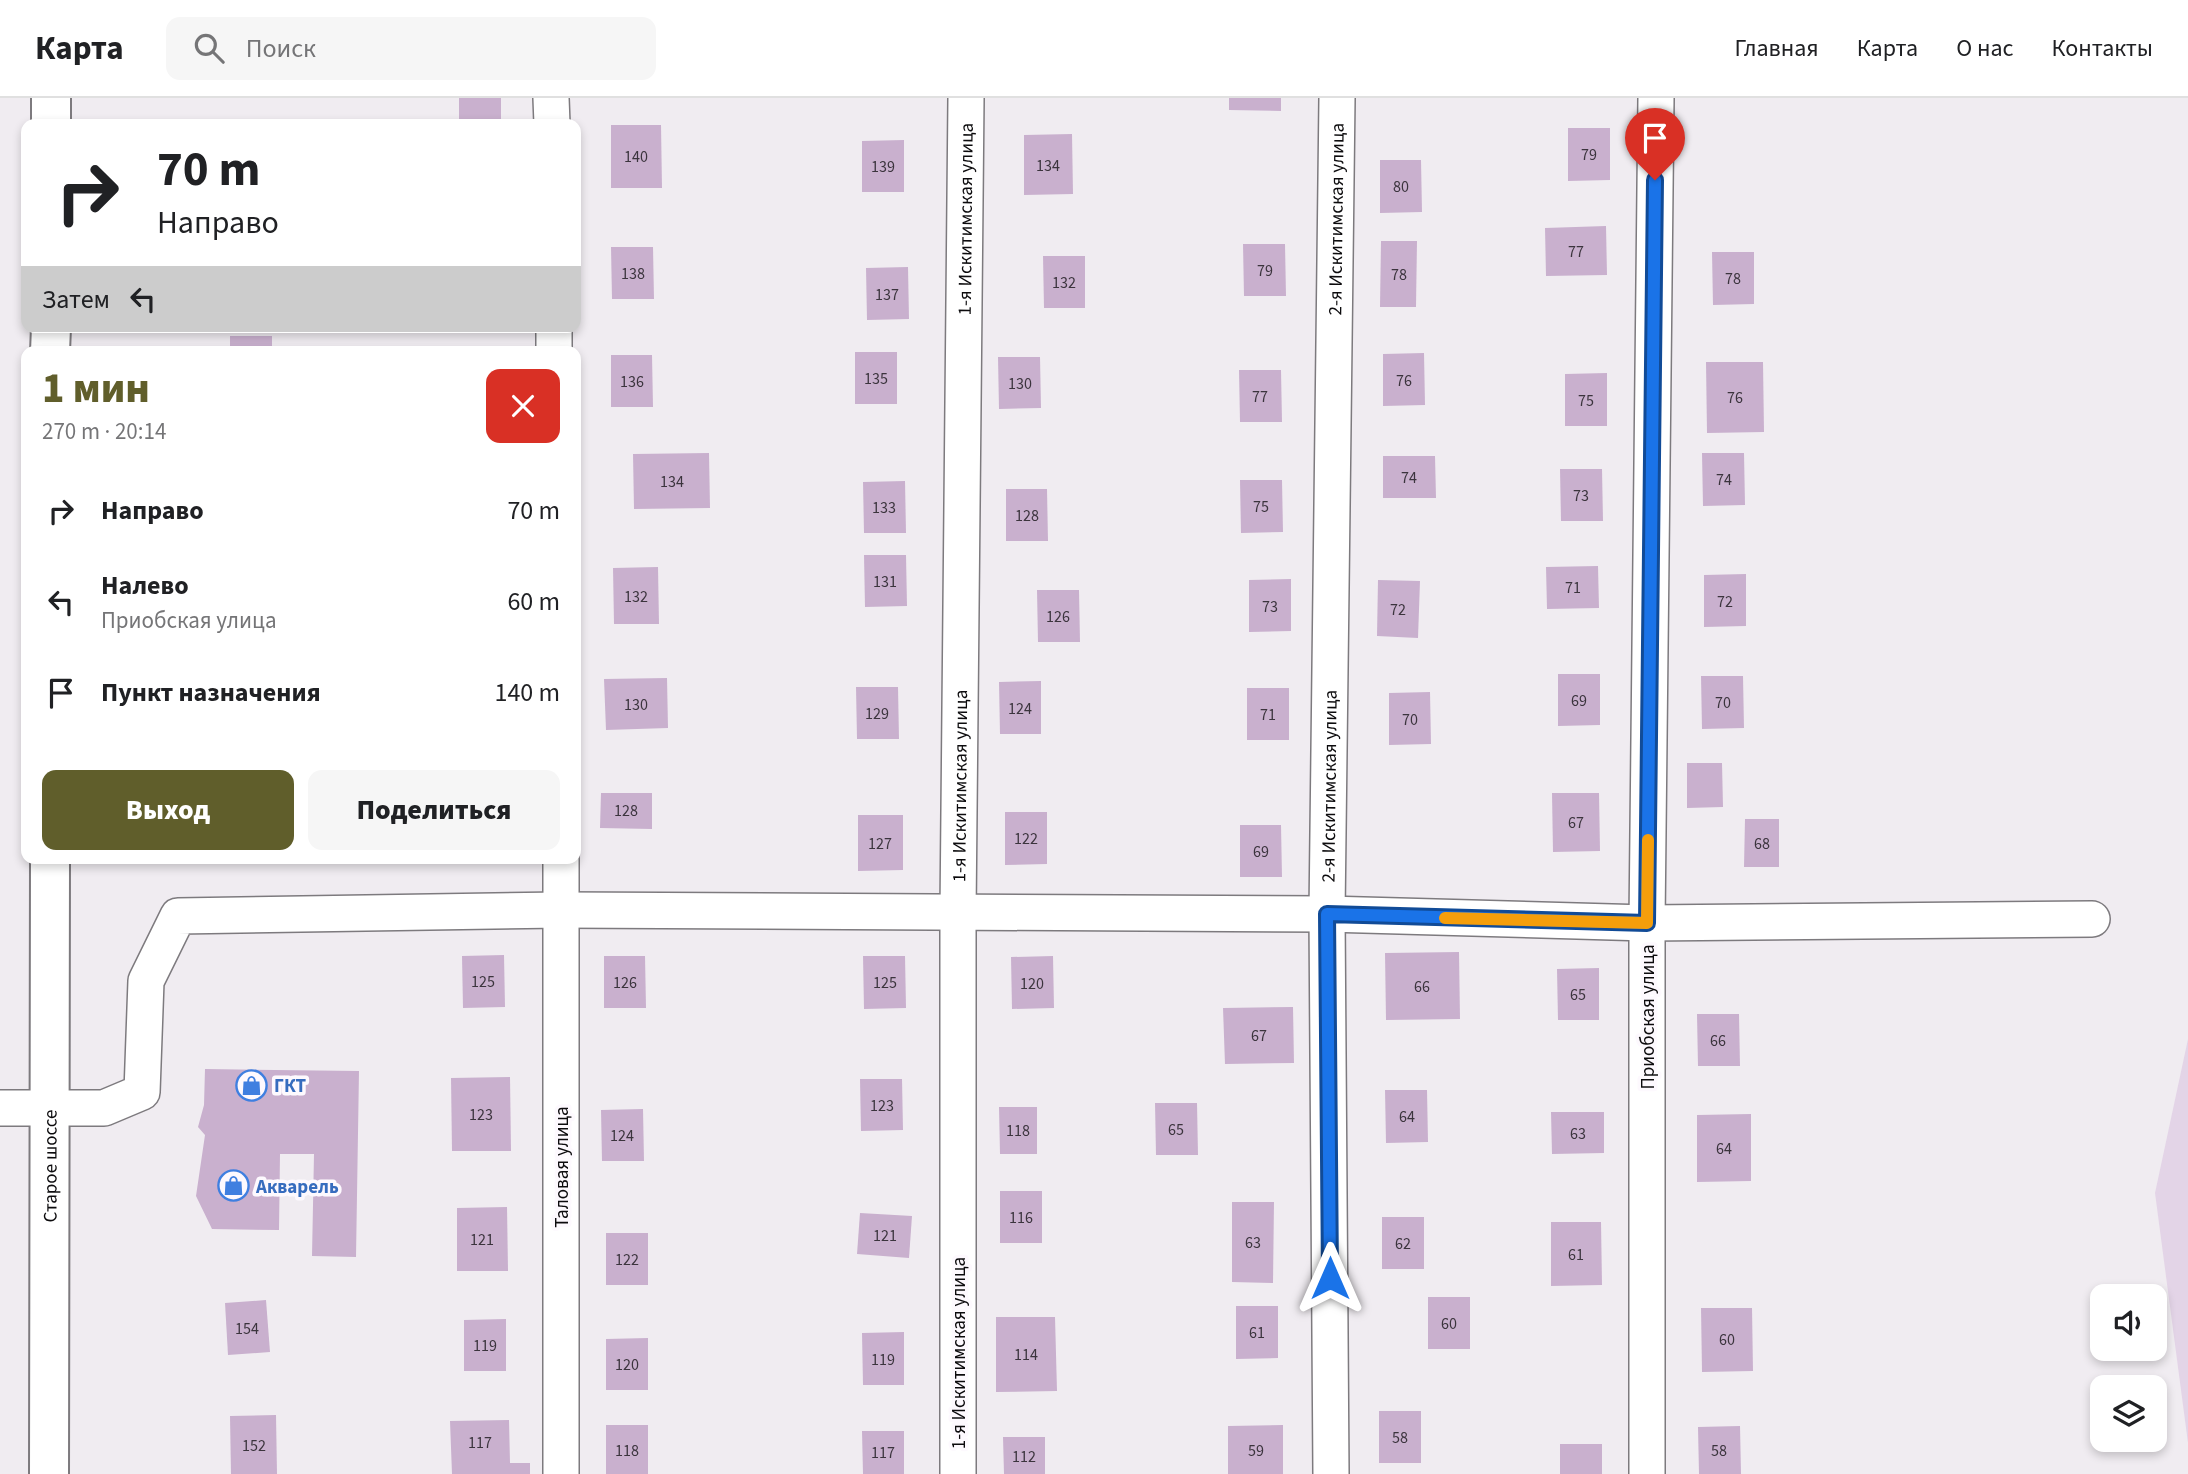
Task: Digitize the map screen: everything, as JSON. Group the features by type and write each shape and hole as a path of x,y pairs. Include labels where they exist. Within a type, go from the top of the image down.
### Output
{"highway":[{"path":"51,98 51,119"},
{"name":"Старое шоссе","path":"49,1474 50,864"}],"street":[{"path":"551,98 552,119"},
{"name":"1-я Искитимская улица","path":"958,1474 958,913 966,98"},
{"name":"2-я Искитимская улица","path":"1331,1474 1327,914 1336,98"},
{"name":"Приобская улица","path":"1647,1474 1647,923 1656,98"},
{"name":"Таловая улица","path":"561,864 561,1474"},
{"path":"0,1108 104,1108 142,1092 146,981 178,916 561,910 1327,914 1647,923 2092,919"}],"shaded area":[{"path":"2188,1039 2188,1443 2155,1193"}],"building":[{"path":"459,98 501,98 501,119 459,119"},
{"path":"1229,98 1281,98 1281,111 1229,110"},
{"path":"611,125 661,125 662,188 611,188"},
{"path":"1568,128 1610,128 1610,180 1568,181"},
{"path":"1072,134 1073,194 1024,195 1024,135"},
{"path":"904,140 904,192 862,192 862,141"},
{"path":"1380,160 1421,160 1422,212 1380,213"},
{"path":"1606,226 1607,275 1546,276 1545,228"},
{"path":"1381,241 1417,241 1416,307 1380,307"},
{"path":"1243,244 1285,244 1286,296 1244,296"},
{"path":"611,247 653,247 654,299 612,299"},
{"path":"1712,252 1754,252 1754,304 1713,305"},
{"path":"1043,256 1085,256 1085,308 1044,308"},
{"path":"908,267 909,319 867,320 866,268"},
{"path":"230,336 272,336 272,346 230,346"},
{"path":"855,352 897,352 897,404 855,404"},
{"path":"1424,353 1425,405 1383,406 1383,354"},
{"path":"611,355 652,355 653,407 611,407"},
{"path":"998,357 1040,357 1041,408 999,409"},
{"path":"1706,362 1763,362 1764,432 1707,433"},
{"path":"1239,370 1281,370 1282,422 1240,422"},
{"path":"1607,373 1607,426 1565,426 1565,374"},
{"path":"709,453 710,508 634,509 633,454"},
{"path":"1702,453 1744,453 1745,505 1703,506"},
{"path":"1383,456 1435,456 1436,498 1383,498"},
{"path":"1560,469 1602,469 1603,521 1561,521"},
{"path":"1240,480 1282,480 1283,532 1241,533"},
{"path":"905,481 906,533 864,533 863,482"},
{"path":"1006,489 1047,489 1048,541 1006,541"},
{"path":"864,555 906,555 907,606 865,607"},
{"path":"1598,566 1599,608 1547,609 1546,567"},
{"path":"658,567 659,624 614,624 613,568"},
{"path":"1746,574 1746,626 1704,627 1704,575"},
{"path":"1291,579 1291,631 1249,632 1249,580"},
{"path":"1378,580 1420,581 1418,638 1377,636"},
{"path":"1037,590 1079,590 1080,642 1038,642"},
{"path":"1558,674 1600,674 1600,725 1558,726"},
{"path":"1701,676 1743,676 1744,728 1702,729"},
{"path":"667,678 668,728 606,730 604,679"},
{"path":"1041,681 1041,734 1000,734 999,682"},
{"path":"856,687 898,687 899,739 857,739"},
{"path":"1247,688 1289,688 1289,740 1247,740"},
{"path":"1430,692 1431,744 1389,745 1389,693"},
{"path":"1687,763 1722,763 1723,807 1687,808"},
{"path":"601,793 652,793 652,829 600,828"},
{"path":"1552,793 1599,793 1600,851 1553,852"},
{"path":"1005,812 1047,812 1047,864 1005,865"},
{"path":"858,815 903,815 903,870 858,871"},
{"path":"1745,819 1779,819 1779,867 1744,867"},
{"path":"1240,825 1281,825 1282,877 1240,877"},
{"path":"1459,952 1460,1019 1386,1020 1385,953"},
{"path":"504,955 505,1007 463,1008 462,956"},
{"path":"604,956 645,956 646,1008 604,1008"},
{"path":"863,956 905,956 906,1008 864,1009"},
{"path":"1053,956 1054,1008 1012,1009 1011,957"},
{"path":"1599,968 1599,1020 1558,1020 1557,969"},
{"path":"1293,1007 1294,1063 1225,1064 1223,1008"},
{"path":"1697,1014 1739,1014 1740,1066 1698,1066"},
{"path":"205,1069 359,1071 356,1257 312,1256 314,1154 280,1154 279,1230 212,1229 196,1196 205,1135 198,1127 204,1105"},
{"path":"510,1077 511,1151 452,1151 451,1078"},
{"path":"860,1079 902,1079 903,1130 861,1131"},
{"path":"1385,1090 1427,1090 1428,1142 1386,1143"},
{"path":"1155,1103 1197,1103 1198,1155 1156,1155"},
{"path":"999,1107 1037,1107 1037,1154 1000,1154"},
{"path":"643,1109 644,1161 602,1161 601,1110"},
{"path":"1551,1112 1604,1112 1604,1153 1552,1154"},
{"path":"1751,1114 1751,1181 1697,1182 1697,1115"},
{"path":"1000,1191 1042,1191 1042,1243 1000,1243"},
{"path":"1232,1202 1274,1202 1273,1283 1232,1282"},
{"path":"507,1207 508,1271 457,1271 457,1208"},
{"path":"860,1213 912,1216 909,1258 857,1254"},
{"path":"1382,1217 1424,1217 1424,1269 1382,1269"},
{"path":"1551,1222 1601,1222 1602,1285 1551,1286"},
{"path":"606,1233 648,1233 648,1285 606,1285"},
{"path":"1428,1297 1470,1297 1470,1349 1428,1349"},
{"path":"266,1300 270,1352 228,1355 225,1303"},
{"path":"1236,1306 1278,1306 1278,1358 1236,1359"},
{"path":"1701,1308 1752,1308 1753,1371 1702,1372"},
{"path":"996,1317 1055,1317 1057,1391 996,1392"},
{"path":"506,1319 506,1371 464,1371 464,1320"},
{"path":"904,1332 904,1385 863,1385 862,1333"},
{"path":"648,1338 648,1390 606,1390 606,1339"},
{"path":"1379,1411 1421,1411 1421,1463 1379,1463"},
{"path":"276,1415 277,1474 231,1474 230,1416"},
{"path":"509,1420 510,1463 530,1463 530,1474 452,1474 450,1421"},
{"path":"606,1425 648,1425 648,1474 606,1474"},
{"path":"1283,1425 1283,1474 1228,1474 1228,1426"},
{"path":"1740,1426 1741,1474 1699,1474 1698,1427"},
{"path":"862,1431 904,1431 904,1474 863,1474"},
{"path":"1003,1437 1045,1437 1045,1474 1004,1474"},
{"path":"1560,1444 1602,1444 1602,1474 1560,1474"}],"slow traffic":[{"path":"1445,918 1647,923 1648,840"}],"place":[{"name":"ГКТ","path":"251,1085"},
{"name":"Акварель","path":"233,1186"}],"route":[{"path":"1330,1278 1327,914 1647,923 1655,180"}]}
